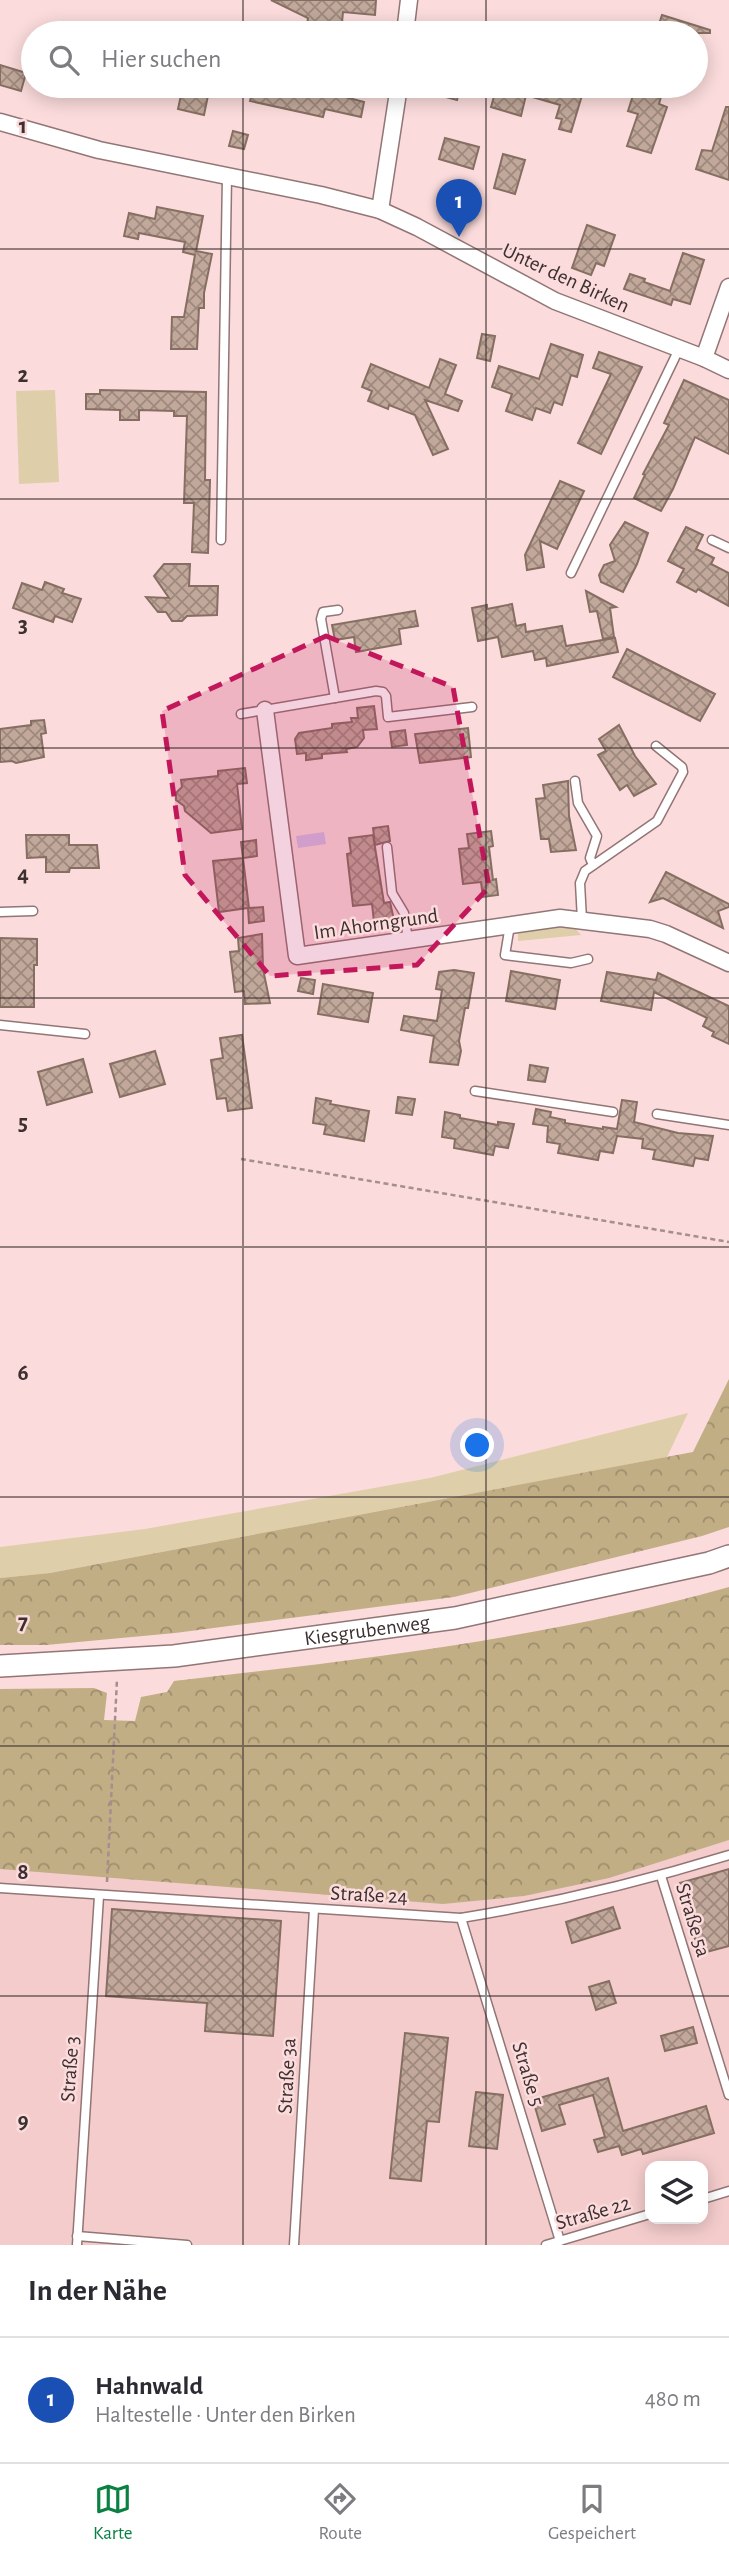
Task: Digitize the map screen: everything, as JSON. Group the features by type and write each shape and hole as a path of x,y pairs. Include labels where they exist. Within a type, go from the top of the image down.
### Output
{"main road":[{"name":"Kiesgrubenweg","path":"0,1666 174,1657 455,1618 709,1563 729,1556"}],"street":[{"path":"406,21 409,0"},
{"path":"380,210 397,98"},
{"name":"Unter den Birken","path":"0,122 99,150 321,195 380,210 555,301 729,370"},
{"path":"704,358 729,287"},
{"name":"Im Ahorngrund","path":"265,710 296,956 560,918 666,934 729,963"}],"lane":[{"path":"221,540 227,176"},
{"path":"571,573 679,349"},
{"path":"712,540 729,548"},
{"path":"335,698 321,619 323,612 338,610"},
{"path":"241,714 383,692 386,696 388,717 472,707"},
{"path":"582,920 582,877 585,870 657,821 683,772 682,767 656,746"},
{"path":"575,780 578,803 597,836 590,858 593,865"},
{"path":"387,847 392,893 404,913 408,940"},
{"path":"0,912 33,911"},
{"path":"509,925 505,955 571,963 587,959"},
{"path":"0,1025 85,1034"},
{"path":"475,1091 613,1112"},
{"path":"657,1114 729,1125"},
{"name":"Straße 24","path":"0,1888 461,1918 526,1908 661,1876 729,1855"},
{"name":"Straße 5a","path":"661,1876 729,2095"},
{"name":"Straße 3","path":"77,2241 103,1896"},
{"name":"Straße 3a","path":"294,2245 314,1909"},
{"name":"Straße 5","path":"461,1918 560,2241"},
{"path":"708,2197 729,2191"},
{"name":"Straße 22","path":"546,2245 645,2216"},
{"path":"77,2241 187,2245"}],"path":[{"path":"242,1159 729,1242"},
{"path":"103,1896 118,1660"}],"highlighted area":[{"path":"326,636 453,687 489,887 417,965 270,976 185,875 162,711"}],"shaded area":[{"path":"55,390 59,482 19,484 16,391"},
{"path":"324,832 326,844 298,848 296,836"},
{"path":"564,924 574,927 581,935 518,941 518,929"},
{"path":"688,1413 667,1457 50,1573 0,1578 0,1547 145,1529 430,1478"},
{"path":"729,1721 729,2245 0,2245 0,1830"}],"green space":[{"path":"729,1379 729,1527 454,1597 175,1633 46,1645 0,1645 0,1578 50,1573 693,1452"},
{"path":"729,1587 729,1840 609,1878 524,1896 443,1904 0,1869 0,1689 94,1688 107,1693 104,1720 135,1721 141,1697 167,1692 174,1681 314,1665 523,1634 661,1605"}],"building":[{"path":"271,0 376,0 375,15 343,12 342,21 308,21 308,18"},
{"path":"662,15 681,21 660,21"},
{"path":"0,65 21,71 21,91 0,85"},
{"path":"180,98 208,98 204,115 178,109"},
{"path":"251,98 349,98 364,102 361,117 325,109 323,117 250,101"},
{"path":"494,98 525,98 521,116 491,107"},
{"path":"536,98 581,98 571,132 559,129 562,119 556,118 560,105"},
{"path":"632,98 661,98 659,104 667,107 651,153 627,146 638,114 628,111"},
{"path":"726,107 729,107 729,180 696,169 702,150 712,151"},
{"path":"233,131 248,135 244,149 229,146"},
{"path":"445,138 479,147 473,169 439,159"},
{"path":"503,154 525,160 515,194 494,188"},
{"path":"157,207 203,216 196,251 212,254 204,293 204,308 199,308 197,349 171,349 172,317 184,317 195,255 183,252 185,242 139,233 138,239 124,236 129,213 155,219"},
{"path":"587,225 615,235 604,266 596,263 591,275 572,268"},
{"path":"683,253 704,260 690,304 673,299 671,305 624,289 630,274 670,291"},
{"path":"482,334 495,336 490,361 477,358"},
{"path":"551,344 583,355 577,377 571,375 562,405 554,402 550,413 536,408 532,420 506,411 512,394 492,387 499,366 539,379"},
{"path":"599,352 642,367 601,454 578,443 611,374 593,368"},
{"path":"440,359 456,365 445,394 462,401 458,411 425,400 448,449 433,455 415,415 389,405 388,409 368,401 372,391 362,387 371,364 429,388"},
{"path":"684,380 729,400 729,454 695,437 661,511 634,498 645,475 643,474 669,425 664,423"},
{"path":"100,390 206,392 205,480 210,480 208,553 192,552 194,503 184,503 187,416 174,416 174,411 139,410 139,420 120,420 120,410 86,409 86,394 100,394"},
{"path":"560,481 584,491 557,549 540,541 544,567 527,570 525,555"},
{"path":"625,522 648,533 623,592 601,582 599,575 604,565 615,561 610,545"},
{"path":"686,527 703,535 696,549 714,558 711,564 729,573 729,606 698,589 696,592 677,582 684,569 668,561"},
{"path":"164,564 190,564 189,586 218,586 217,615 187,616 182,621 172,621 166,612 158,612 146,597 169,598 154,576"},
{"path":"45,582 64,589 62,593 81,599 72,622 55,616 53,622 13,608 22,583 42,590"},
{"path":"586,591 616,607 610,608 614,637 603,639 597,611 590,612"},
{"path":"512,604 516,626 525,624 526,632 562,626 566,646 615,638 618,652 547,666 546,658 535,660 533,651 502,657 498,637 478,641 472,608 487,605 487,609"},
{"path":"415,611 418,626 399,629 401,644 356,652 354,637 335,640 332,625"},
{"path":"627,649 715,694 700,721 613,677"},
{"path":"374,706 377,729 363,730 364,738 357,747 346,749 347,752 322,754 322,758 306,760 306,753 297,754 295,739 299,733 332,728 332,724 352,722 351,718 358,718 357,708"},
{"path":"44,720 46,733 41,734 44,757 16,763 0,762 0,729 31,725 31,721"},
{"path":"619,725 635,756 656,784 634,796 627,785 620,790 598,755 606,751 599,739"},
{"path":"468,728 471,757 420,763 415,734"},
{"path":"405,730 407,745 392,747 390,732"},
{"path":"245,768 247,783 237,784 242,829 211,833 176,800 176,793 182,787 181,780 218,776 218,771"},
{"path":"568,781 569,816 576,850 551,852 549,839 541,839 536,799 545,798 543,785"},
{"path":"388,826 390,841 375,845 373,828"},
{"path":"491,831 493,846 489,847 493,880 496,879 498,895 483,897 481,882 463,884 459,849 469,848 467,834"},
{"path":"26,835 69,835 69,845 97,845 99,868 70,868 69,872 46,872 46,857 27,858"},
{"path":"373,835 384,903 390,902 394,920 374,922 372,904 353,906 347,854 351,853 349,838"},
{"path":"256,840 257,856 243,858 241,842"},
{"path":"243,858 249,908 263,907 264,921 249,923 248,908 219,912 213,861"},
{"path":"666,872 729,904 729,907 718,911 723,928 663,898 650,902"},
{"path":"262,934 263,969 270,1003 245,1004 244,991 235,992 230,952 239,951 238,938"},
{"path":"0,938 37,939 34,1007 0,1007"},
{"path":"454,970 474,973 459,1041 461,1051 458,1065 430,1062 434,1036 401,1030 404,1016 437,1021 442,990 436,989 439,972"},
{"path":"511,971 560,980 555,1009 506,1001"},
{"path":"607,972 656,980 658,973 729,1006 729,1044 712,1036 714,1032 703,1026 707,1018 654,992 651,1010 601,1001"},
{"path":"301,978 315,980 313,994 298,991"},
{"path":"323,984 373,993 368,1022 318,1014"},
{"path":"242,1035 252,1108 228,1111 226,1098 217,1099 211,1060 223,1058 220,1038"},
{"path":"155,1051 165,1084 120,1097 110,1064"},
{"path":"83,1059 92,1092 47,1105 38,1072"},
{"path":"530,1065 548,1068 545,1082 528,1080"},
{"path":"398,1097 415,1099 412,1115 396,1113"},
{"path":"316,1098 331,1101 330,1104 369,1111 364,1141 324,1134 326,1125 313,1123"},
{"path":"622,1100 637,1102 634,1122 678,1133 713,1136 708,1160 695,1158 693,1166 653,1159 655,1150 642,1148 643,1139 617,1136 613,1153 600,1151 598,1160 558,1153 560,1144 547,1142 548,1126 533,1124 536,1109 551,1112 550,1117 565,1120 565,1123 617,1129"},
{"path":"445,1112 460,1115 460,1118 498,1125 498,1122 514,1124 508,1148 495,1146 493,1155 454,1148 455,1139 442,1137"},
{"path":"729,1869 729,1946 699,1954 680,1883"},
{"path":"613,1907 620,1928 572,1943 566,1922"},
{"path":"112,1909 281,1921 273,2036 205,2031 207,2003 106,1996"},
{"path":"609,1981 616,2003 596,2010 589,1987"},
{"path":"693,2027 697,2043 665,2051 661,2036"},
{"path":"405,2033 448,2038 439,2122 427,2121 421,2181 390,2178"},
{"path":"608,2078 623,2131 706,2106 714,2133 643,2154 641,2149 622,2155 619,2146 598,2152 594,2140 605,2137 593,2095 559,2105 565,2124 542,2131 533,2100"},
{"path":"476,2092 503,2095 497,2149 469,2146"}],"place":[{"name":"Hahnwald","path":"459,237"}]}
